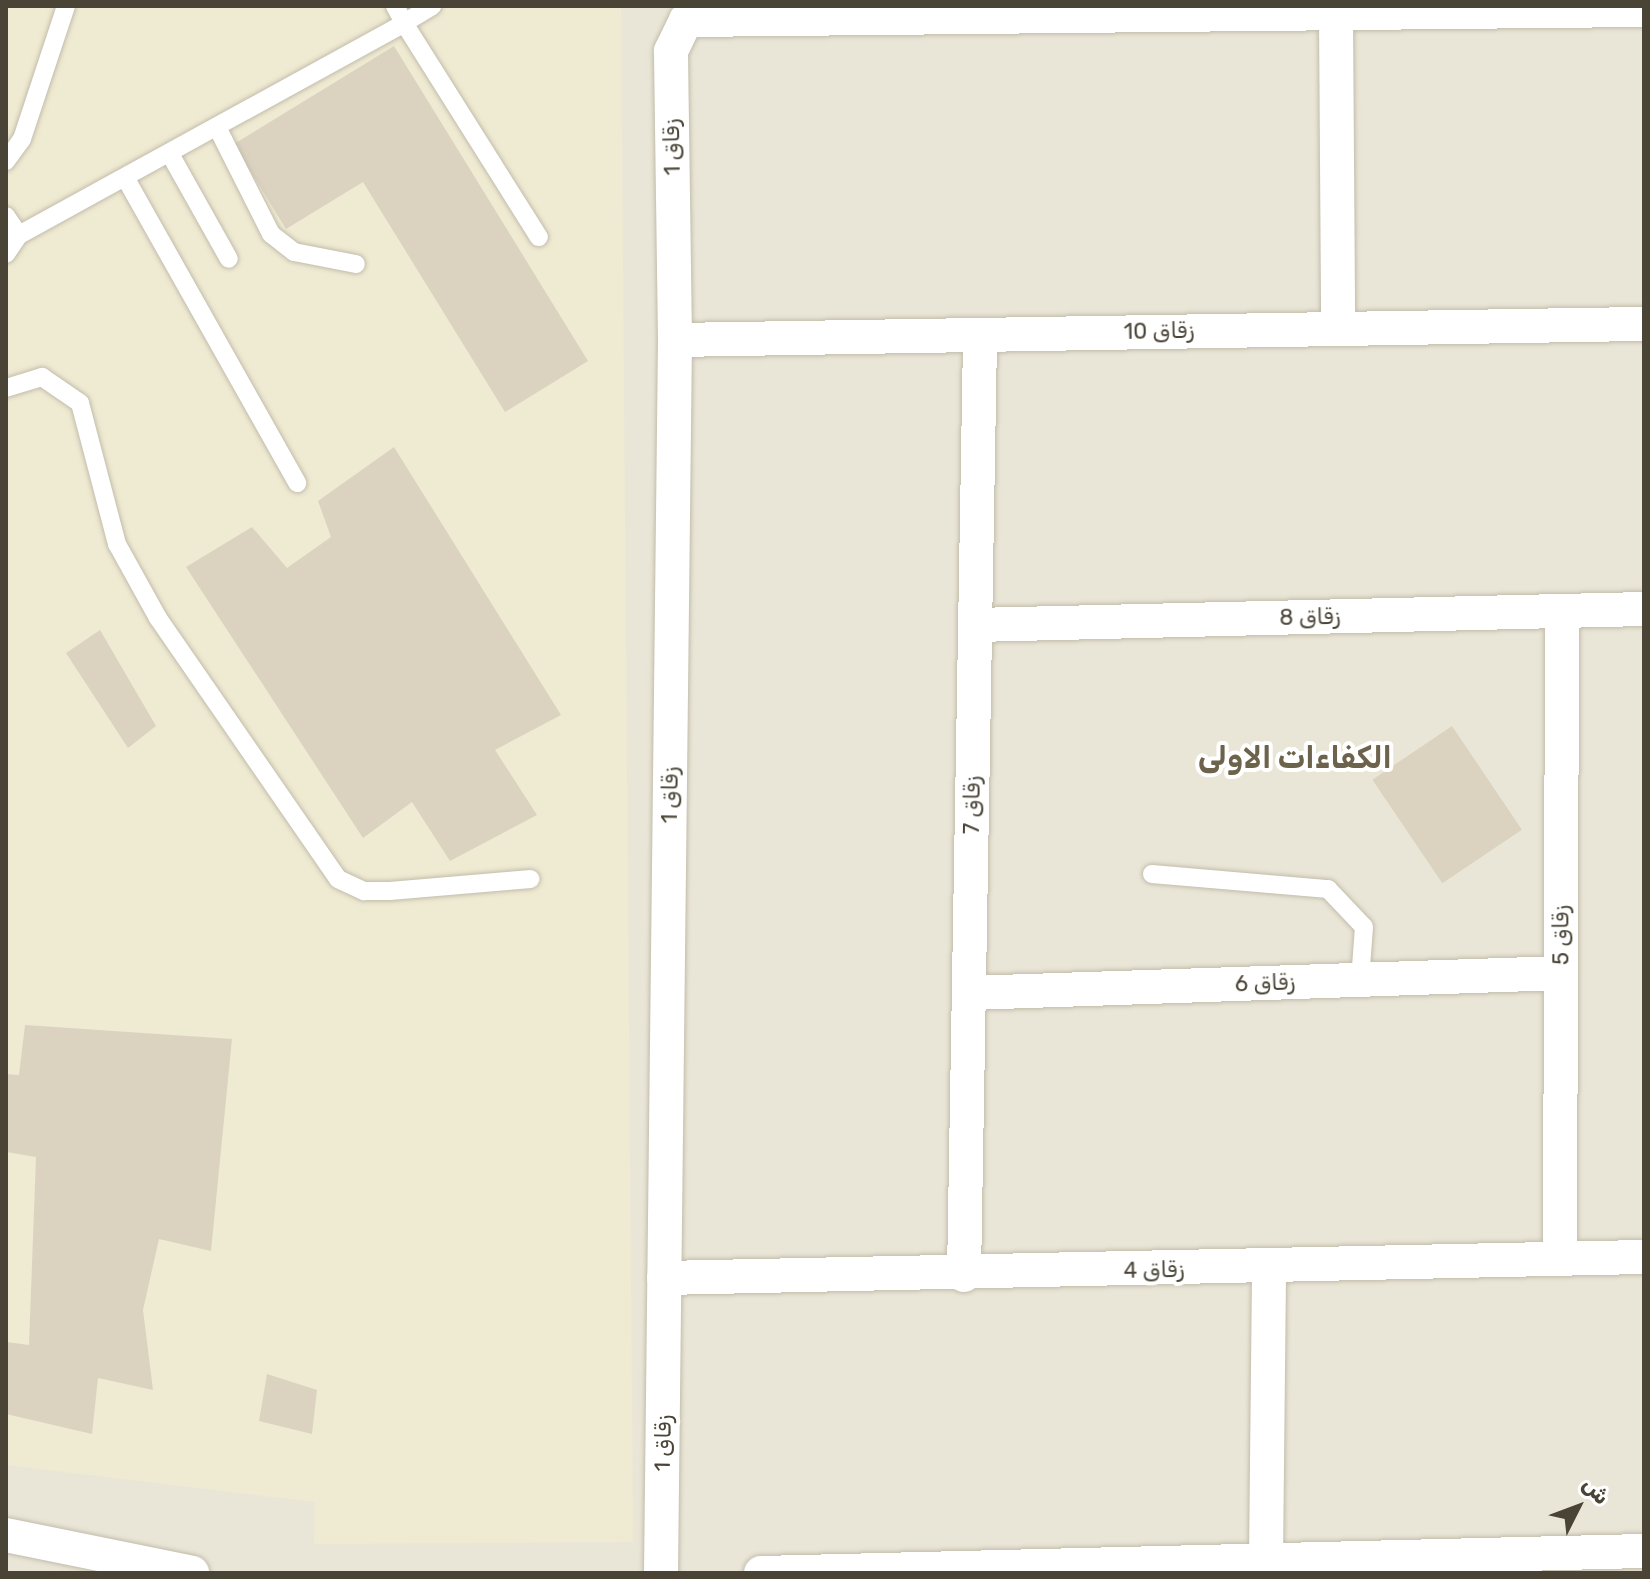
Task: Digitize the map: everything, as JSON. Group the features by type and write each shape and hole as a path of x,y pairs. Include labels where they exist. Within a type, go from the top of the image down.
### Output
{"street":[{"path":"1338,327 1336,16 1570,8 1644,10"},
{"name":"زقاق 1","path":"661,1573 675,340 671,51 686,20 1336,16"},
{"name":"زقاق 10","path":"675,340 1644,324"},
{"name":"زقاق 7","path":"964,1275 980,336"},
{"name":"زقاق 8","path":"975,625 1644,609"},
{"name":"زقاق 5","path":"1560,1259 1562,611"},
{"name":"زقاق 6","path":"969,993 1561,973"},
{"name":"زقاق 4","path":"664,1278 964,1275 1644,1257"},
{"path":"1266,1560 1269,1267"},
{"path":"6,1535 192,1573"},
{"path":"761,1573 1644,1551"}],"lane":[{"path":"6,161 22,139 66,6"},
{"path":"6,254 19,235 217,127 399,14 432,6"},
{"path":"399,14 539,237"},
{"path":"217,127 271,234 294,252 356,264"},
{"path":"170,154 229,259"},
{"path":"126,179 297,483"},
{"path":"6,216 19,235"},
{"path":"6,388 42,377 80,403 117,544 158,618 338,879 377,891 530,879"},
{"path":"1152,874 1328,889 1364,927 1360,980"}],"shaded area":[{"path":"6,6 1644,6 1644,1573 6,1573"},
{"path":"6,6 621,6 633,1542 314,1544 315,1502 6,1465"}],"building":[{"path":"394,46 588,361 505,412 363,182 286,229 234,144"},
{"path":"394,447 561,715 495,750 537,815 450,861 412,802 363,838 186,567 252,527 287,568 331,537 318,501"},
{"path":"100,630 156,726 128,748 66,653"},
{"path":"1452,726 1522,830 1442,883 1372,780"},
{"path":"25,1025 232,1039 211,1251 159,1239 143,1310 153,1390 98,1378 92,1434 6,1414 6,1342 29,1345 36,1157 6,1152 6,1074 19,1075"},
{"path":"267,1374 317,1390 312,1434 259,1421"}],"district":[{"name":"الكفاءات الاولى","path":"1295,758"}]}
